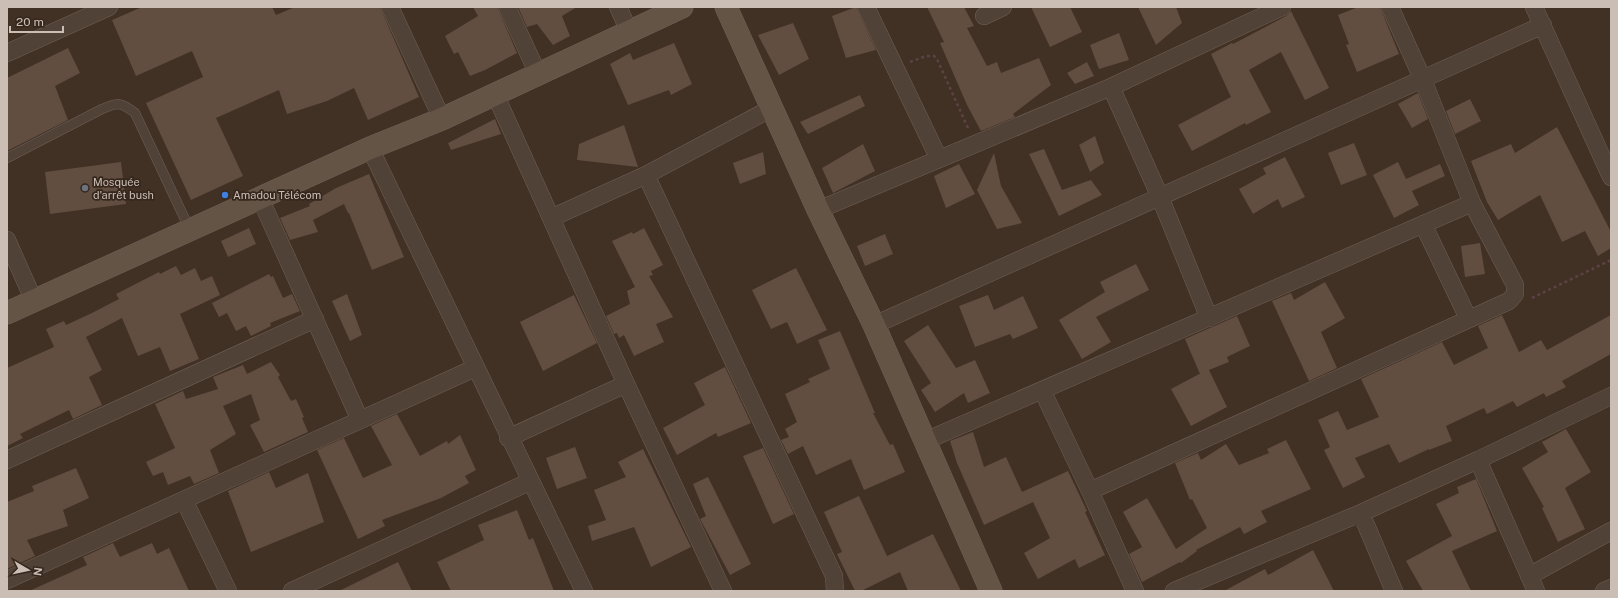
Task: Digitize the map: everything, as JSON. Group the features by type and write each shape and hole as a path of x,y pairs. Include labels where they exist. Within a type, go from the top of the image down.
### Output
{"street":[{"path":"7,53 109,7"},
{"path":"390,7 442,119"},
{"path":"507,7 538,74"},
{"path":"618,7 629,31"},
{"path":"7,313 370,148 442,119 682,7"},
{"path":"726,7 818,210 874,325 991,591"},
{"path":"866,7 897,68 939,159"},
{"path":"984,16 1003,7"},
{"path":"818,210 1110,87 1282,7"},
{"path":"1090,491 1468,318 1509,301 1515,294 1515,285 1472,203 1423,80 1390,7"},
{"path":"1537,8 1543,25 1611,177"},
{"path":"874,325 1543,25"},
{"path":"1110,87 1160,197 1208,318"},
{"path":"495,94 626,384 723,591"},
{"path":"551,218 646,175 772,108"},
{"path":"370,148 529,482 584,591"},
{"path":"646,175 834,576 835,591"},
{"path":"260,198 360,420"},
{"path":"925,441 1472,203"},
{"path":"1423,224 1468,318"},
{"path":"7,240 34,301"},
{"path":"7,460 315,319"},
{"path":"7,580 475,368"},
{"path":"508,438 626,384"},
{"path":"1042,390 1090,491 1134,591"},
{"path":"1174,591 1361,514 1611,396"},
{"path":"1478,460 1532,584 1611,531"},
{"path":"292,591 529,482"},
{"path":"184,500 228,591"},
{"path":"1361,514 1394,591"},
{"path":"1604,591 1611,588"}],"lane":[{"path":"7,158 102,109 115,103 124,104 135,113 190,230"}],"path":[{"path":"897,68 926,56 934,56 975,145"},
{"path":"1515,294 1532,298 1611,260"}],"building":[{"path":"142,7 272,7 276,15 295,7 380,7 419,97 368,120 354,88 327,101 287,114 279,90 216,118 243,176 191,200 146,103 203,77 192,51 136,76 112,20"},
{"path":"473,7 497,7 517,53 485,70 470,76 458,52 454,54 445,36 478,16"},
{"path":"518,7 577,7 562,16 570,36 553,45 537,24 527,27"},
{"path":"856,7 876,50 846,58 832,16"},
{"path":"927,7 964,7 974,26 967,28 987,66 997,62 1001,73 1039,58 1051,85 1013,114 1015,117 981,131 967,105 940,43 944,42"},
{"path":"1031,7 1070,7 1082,32 1050,47"},
{"path":"1138,7 1176,7 1182,23 1156,45"},
{"path":"1358,7 1380,7 1399,54 1357,72 1346,45 1349,44 1338,15"},
{"path":"1291,11 1329,88 1305,100 1281,52 1249,70 1271,112 1246,125 1245,123 1192,151 1178,125 1231,97 1211,54 1286,16"},
{"path":"793,23 809,59 779,75 758,35"},
{"path":"1119,33 1129,60 1099,69 1090,45"},
{"path":"674,43 692,84 671,95 669,90 628,105 610,64 630,53 633,60"},
{"path":"68,48 80,73 55,86 68,120 7,151 7,78"},
{"path":"1087,62 1094,76 1075,84 1067,73"},
{"path":"1418,93 1428,119 1412,128 1398,104"},
{"path":"860,95 865,106 808,134 800,122"},
{"path":"1470,99 1481,121 1455,134 1446,111"},
{"path":"495,119 501,134 451,150 448,143"},
{"path":"624,125 638,167 577,160 579,144"},
{"path":"1557,127 1611,232 1611,248 1598,256 1585,231 1562,242 1540,195 1498,220 1487,202 1471,161 1511,144 1515,153"},
{"path":"1095,136 1104,163 1090,172 1079,145"},
{"path":"1354,143 1367,175 1341,185 1328,153"},
{"path":"863,144 875,171 833,193 822,168"},
{"path":"1044,149 1062,190 1091,180 1102,195 1059,216 1029,154"},
{"path":"763,152 766,174 740,184 733,163"},
{"path":"994,153 1001,186 1022,223 997,229 977,190"},
{"path":"1285,157 1305,197 1282,208 1278,199 1253,214 1239,189 1266,174 1263,168"},
{"name":"Mosquée d'arrêt bush","path":"121,162 126,204 50,214 45,172"},
{"path":"1398,162 1406,179 1440,164 1445,176 1412,191 1419,205 1394,218 1373,175"},
{"path":"959,164 975,194 946,208 934,176"},
{"path":"369,174 404,257 372,270 344,204 313,220 318,232 290,240 280,218 310,206 309,204 336,188"},
{"path":"249,228 256,244 228,257 221,241"},
{"path":"644,228 663,265 651,271 653,275 649,276 673,317 656,324 664,342 634,356 624,335 619,338 617,333 614,334 606,316 630,304 627,291 635,287 612,241 632,232 633,234"},
{"path":"885,234 893,254 865,266 857,246"},
{"path":"1480,243 1485,274 1465,277 1461,246"},
{"path":"1136,264 1149,290 1096,317 1111,342 1082,359 1059,320 1105,292 1100,282"},
{"path":"176,266 181,275 195,268 201,281 212,276 220,295 180,314 199,359 170,371 160,347 138,356 122,318 86,337 102,370 89,377 102,405 73,419 69,410 20,434 23,438 7,446 7,368 54,347 46,329 64,321 66,325 92,313 119,299 116,294 159,272 160,274"},
{"path":"796,268 827,330 797,344 787,322 771,329 752,290"},
{"path":"269,274 271,277 273,276 283,298 292,294 300,311 270,323 271,326 251,336 246,326 236,331 227,313 219,317 212,303"},
{"path":"1325,282 1345,318 1321,332 1337,368 1309,381 1272,301 1291,293 1294,300"},
{"path":"347,294 362,335 350,341 332,301"},
{"path":"574,295 597,343 543,371 520,322"},
{"path":"988,295 994,310 1023,296 1038,328 1013,339 1010,334 975,347 959,306"},
{"path":"1502,315 1519,352 1541,340 1547,350 1611,315 1611,354 1562,381 1566,387 1546,397 1544,393 1517,407 1513,401 1487,414 1484,408 1446,426 1452,441 1429,449 1399,463 1389,444 1355,458 1365,477 1343,488 1324,450 1330,447 1318,420 1338,411 1347,430 1379,417 1361,379 1442,342 1454,365 1488,348 1478,326"},
{"path":"1237,316 1250,346 1227,357 1229,362 1209,370 1227,407 1191,426 1171,389 1200,374 1185,339"},
{"path":"928,325 956,368 975,360 990,393 968,403 964,393 935,412 921,390 931,383 904,341"},
{"path":"840,331 875,413 873,413 890,445 893,444 905,472 864,490 851,459 816,475 803,446 788,454 781,440 789,437 785,429 797,422 785,394 810,382 808,379 830,369 818,340"},
{"path":"271,362 280,375 278,377 291,401 296,399 304,417 302,418 308,432 264,452 250,425 260,420 251,394 223,406 236,434 210,450 219,473 194,484 190,476 168,485 163,472 153,476 146,462 175,448 155,404 183,391 186,399 218,389 213,377 243,365 247,374"},
{"path":"725,367 751,423 718,437 716,433 677,455 663,428 705,405 694,383"},
{"path":"397,414 420,456 447,441 448,444 460,435 476,470 465,476 469,483 441,498 382,520 385,526 358,539 317,450 344,438 363,478 392,465 371,426"},
{"path":"1566,429 1591,472 1565,488 1585,529 1558,542 1542,508 1544,507 1522,468 1548,452 1542,442"},
{"path":"973,432 984,467 1006,457 1022,492 1068,471 1087,511 1085,512 1105,555 1079,568 1075,559 1038,579 1024,553 1050,538 1033,502 984,525 957,463 950,441"},
{"path":"1286,440 1311,489 1261,511 1267,522 1244,534 1240,527 1196,550 1197,551 1181,563 1180,562 1142,582 1129,554 1142,547 1123,512 1147,498 1176,549 1207,528 1192,499 1190,500 1175,463 1198,453 1201,460 1226,444 1239,465 1269,453 1267,449"},
{"path":"575,447 587,478 557,489 546,458"},
{"path":"763,448 794,514 773,524 743,456"},
{"path":"643,449 691,547 651,567 634,527 592,541 588,526 606,520 594,490 626,477 618,462"},
{"path":"76,468 89,498 63,510 68,526 27,540 35,556 7,569 7,502 34,491 32,486"},
{"path":"269,472 276,488 308,473 324,522 251,552 228,491"},
{"path":"708,477 751,564 730,575 700,519 706,516 693,484"},
{"path":"1476,479 1497,531 1452,551 1471,591 1423,591 1406,561 1452,536 1436,504 1459,493 1457,487"},
{"path":"859,496 887,556 933,534 961,591 908,591 900,572 861,591 855,591 837,554 842,552 824,512"},
{"path":"517,510 529,540 533,538 554,591 451,591 437,562 484,540 478,525"},
{"path":"113,543 120,557 152,543 157,554 169,548 189,591 29,591 87,565 83,557"},
{"path":"1313,550 1334,591 1224,591 1265,569 1268,575"},
{"path":"398,562 412,591 339,591"}],"place":[{"name":"Mosquée d'arrêt bush","path":"85,188"},
{"name":"Amadou Télécom","path":"225,195"}]}
